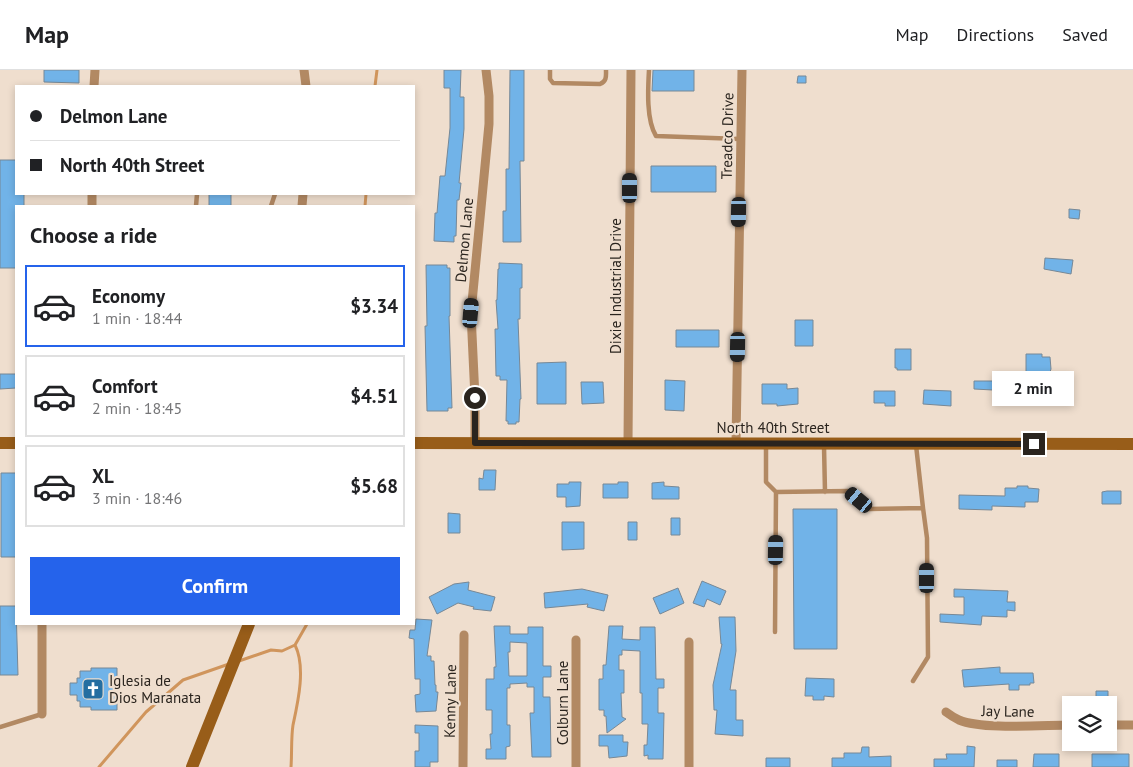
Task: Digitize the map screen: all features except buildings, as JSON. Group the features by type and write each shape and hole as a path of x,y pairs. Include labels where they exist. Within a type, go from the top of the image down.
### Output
{"street":[{"path":"94,85 95,70"},
{"path":"304,70 306,85"},
{"name":"Delmon Lane","path":"475,443 471,313 489,124 489,96 486,70"},
{"name":"Dixie Industrial Drive","path":"628,443 631,70"},
{"name":"Treadco Drive","path":"736,443 742,70"},
{"path":"0,443 15,443"},
{"name":"North 40th Street","path":"415,443 1133,444"},
{"path":"42,625 42,714"},
{"path":"192,767 246,630"},
{"name":"Kenny Lane","path":"463,767 464,635"},
{"name":"Colburn Lane","path":"576,640 576,767"},
{"path":"689,642 689,767"},
{"name":"Jay Lane","path":"946,712 958,720 971,724 1062,725"},
{"path":"1117,725 1133,724"}],"lane":[{"path":"550,70 550,79 553,83 600,84 606,79 606,70"},
{"path":"649,70 649,110 653,131 656,136 740,138"},
{"path":"824,443 825,492"},
{"path":"766,444 766,482 776,492 848,491 869,509 923,508"},
{"path":"913,681 928,657 927,538 916,444"},
{"path":"775,632 776,492"},
{"path":"0,727 42,714"}],"waterway":[{"path":"375,85 377,70"},
{"path":"365,205 366,195"},
{"path":"239,661 271,650 282,651 295,645 306,625"},
{"path":"291,767 292,730 301,674 295,645"},
{"path":"99,767 146,712 183,680 229,664"}],"place":[{"name":"Iglesia de Dios Maranata","path":"93,689"}],"route":[{"path":"475,398 475,443 1034,444"}]}
